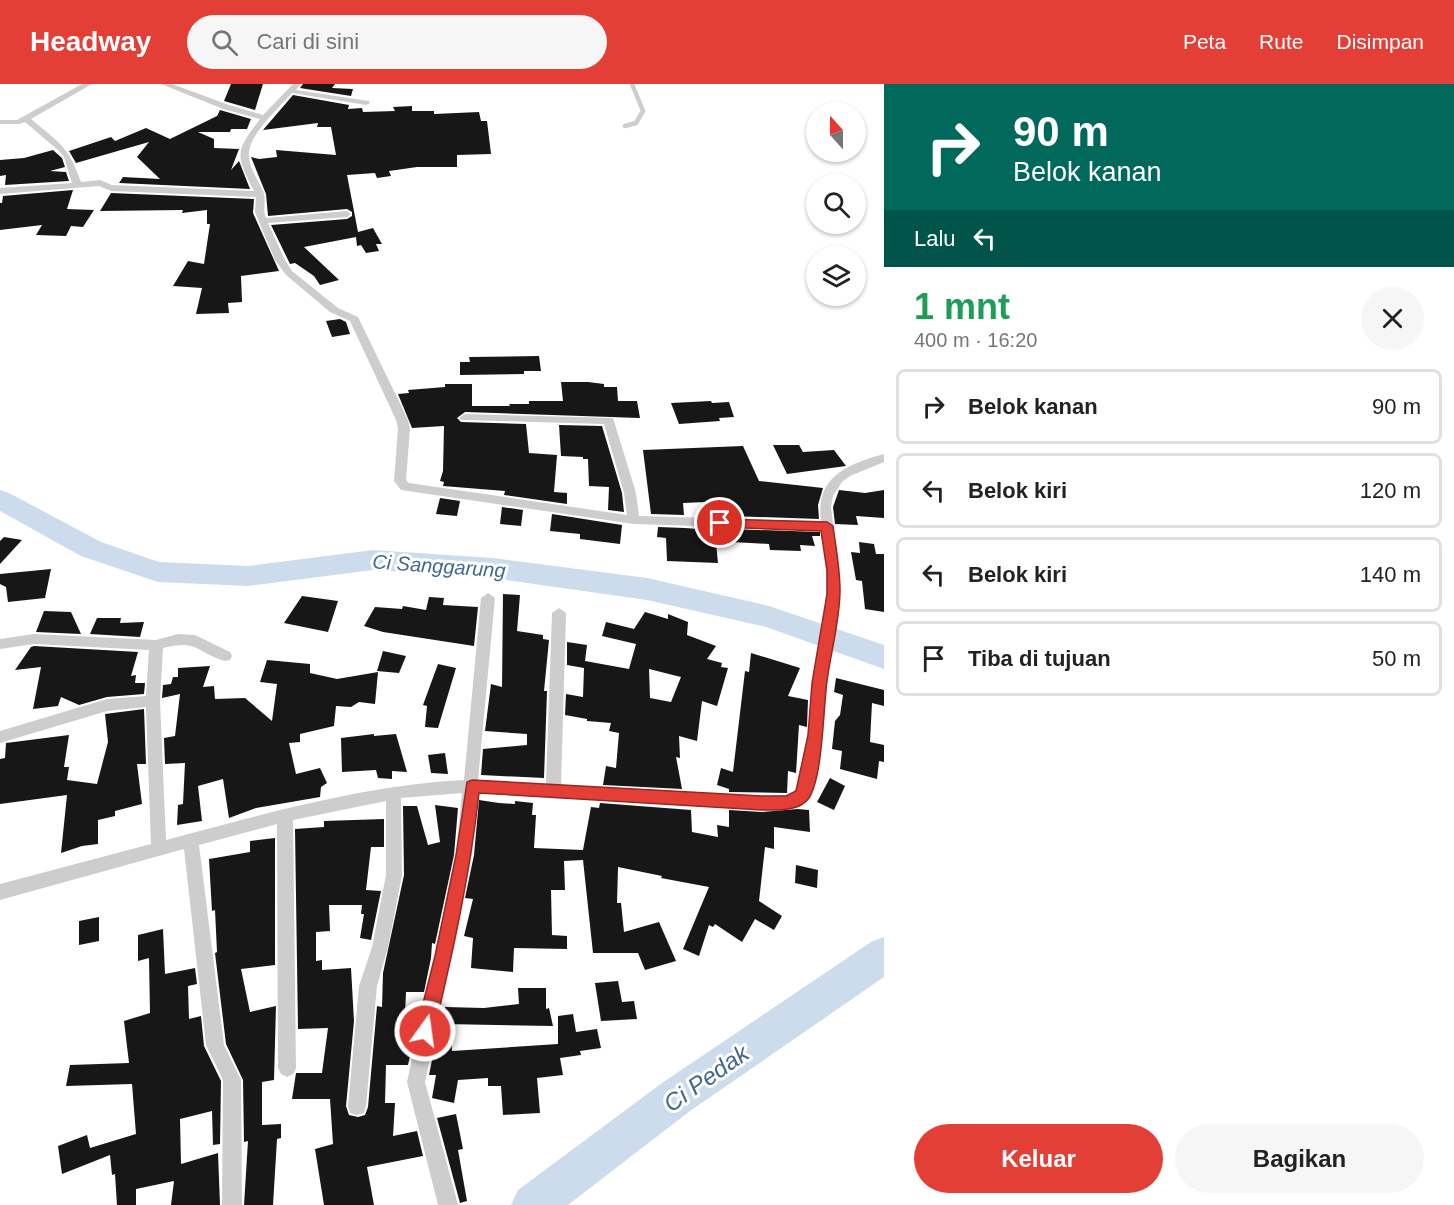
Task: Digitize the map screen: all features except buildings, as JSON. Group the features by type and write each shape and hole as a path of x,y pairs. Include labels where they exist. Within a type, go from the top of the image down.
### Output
{"street":[{"path":"0,122 18,122 88,84"},
{"path":"165,84 265,118"},
{"path":"366,103 294,87 265,118 245,146 244,155 247,169 260,194 259,212 288,273 334,310 354,319 402,420 404,428 400,481 405,487 634,520 827,526"},
{"path":"26,118 61,148 68,157 77,184"},
{"path":"0,191 77,184 190,190 201,193 260,194"},
{"path":"263,221 346,214"},
{"path":"465,418 609,421 630,493 634,520"},
{"path":"0,892 285,815 393,793 435,787 472,786 762,803 795,801 802,796 805,789 816,735 819,683 833,594 826,497 836,479 845,472 884,458"},
{"path":"448,1205 416,1082 464,855 488,598"},
{"path":"553,791 559,613"},
{"path":"0,644 34,639 156,645 178,639 195,640 225,656"},
{"path":"156,645 153,701 159,848"},
{"path":"0,737 101,706 153,701"},
{"path":"357,1106 368,986 380,947 394,875 393,793"},
{"path":"285,815 287,1068"},
{"path":"191,840 215,1046 217,1054 230,1071 232,1205"}],"lane":[{"path":"625,126 636,123 643,111 632,84"}],"waterway":[{"name":"Ci Sanggarung","path":"0,499 91,549 158,572 248,576 373,560 492,568 647,589 769,617 884,657"},
{"name":"Ci Pedak","path":"533,1205 676,1097 884,955"}],"route":[{"path":"425,1031 444,956 464,855 472,786 762,803 788,803 802,796 816,735 819,683 833,594 834,582 827,526 720,523"}]}
